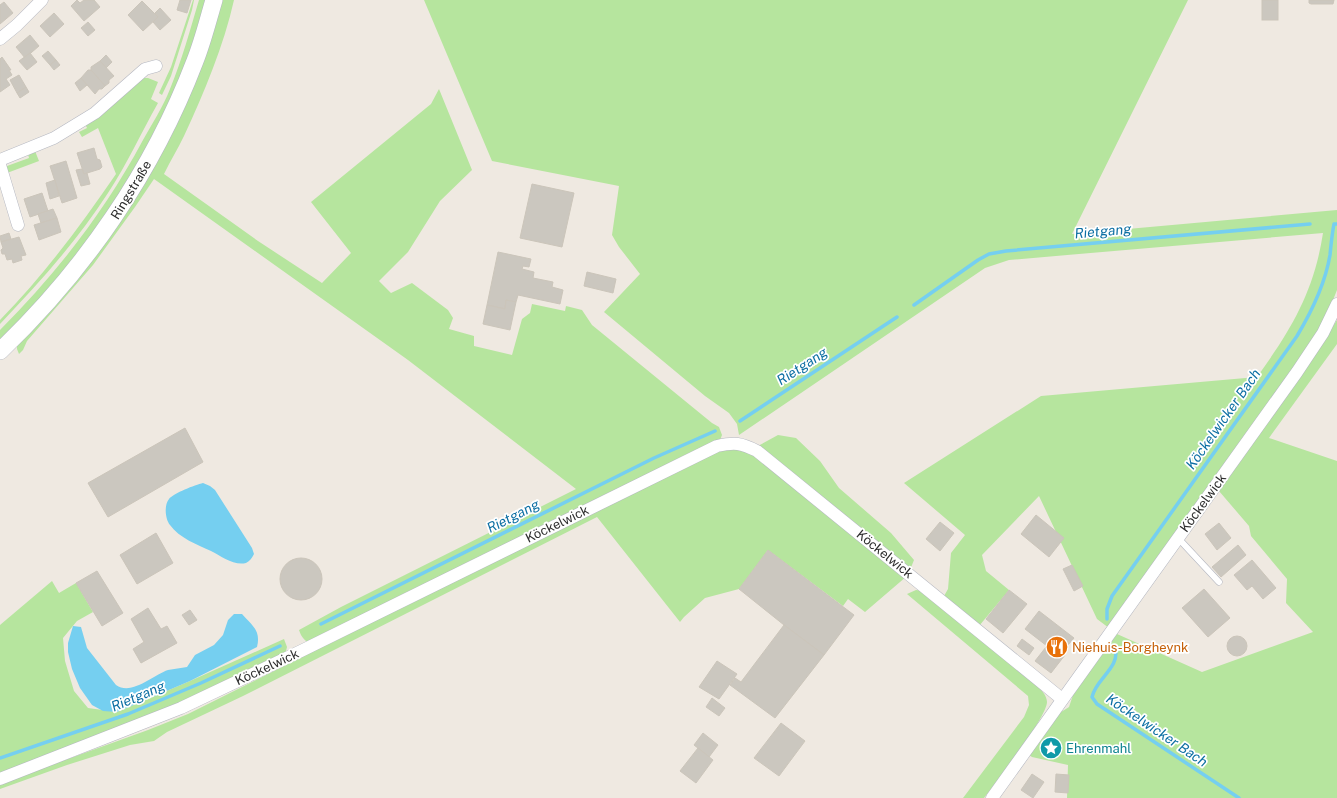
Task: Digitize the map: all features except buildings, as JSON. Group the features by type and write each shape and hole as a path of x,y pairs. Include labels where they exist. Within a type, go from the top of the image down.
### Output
{"main road":[{"name":"Ringstraße","path":"0,351 49,300 87,255 106,229 141,174 179,101 196,60 214,0"}],"street":[{"path":"0,39 42,0"},
{"path":"0,160 54,138 95,113 145,69 156,66"},
{"path":"0,165 18,225"},
{"name":"Köckelwick","path":"992,798 1297,372 1323,333 1337,304"},
{"name":"Köckelwick","path":"0,779 181,708 301,651 717,446 732,442 757,451 1062,699"}],"lane":[{"path":"1178,538 1219,582"}],"green space":[{"path":"193,0 192,10 171,76 162,95 159,93 171,67"},
{"path":"199,0 207,0 176,91 125,189 71,265 0,342 0,330 60,264 113,192 167,96 182,56"},
{"path":"219,0 234,0 225,34 199,103 182,141 164,174 258,241 322,283 351,253 311,202 431,104 439,89 472,170 440,201 408,252 379,281 391,293 412,283 448,310 453,318 449,329 474,336 474,346 512,355 522,319 530,313 532,304 565,311 566,306 582,310 592,325 712,423 719,427 722,435 720,440 309,643 305,640 301,636 299,630 341,607 576,489 408,360 154,179 93,265 27,341 23,350 19,354 17,343 134,199"},
{"path":"424,0 1188,0 1072,234 1337,210 1337,290 1316,337 1109,628 1097,619 1039,496 982,555 986,571 1009,590 979,626 944,596 948,589 951,553 965,535 904,483 1041,396 1257,377 1280,343 1299,310 1314,274 1323,233 1009,260 985,268 739,435 737,424 729,413 705,396 604,312 640,274 619,247 612,235 619,186 492,161"},
{"path":"142,78 148,78 158,82 151,99 158,103 121,171 84,228 43,277 0,324 0,320 32,285 61,249 116,174 98,128 82,137 79,132 87,128 85,124"},
{"path":"35,151 39,161 7,173 7,166 29,158 28,154"},
{"path":"1337,320 1337,344 1269,438 1337,461 1337,798 1067,798 1068,765 1029,755 1058,714 1069,707 1073,695 1117,634 1202,672 1313,632 1286,603 1287,579 1251,536 1249,526 1219,491 1298,380"},
{"path":"778,435 796,438 820,461 839,488 891,533 914,560 910,570 758,446"},
{"path":"732,447 755,454 907,576 865,612 848,599 843,606 768,550 739,589 705,598 680,622 597,517 243,696 167,732 154,741 130,745 67,765 0,789 0,784 188,714 708,454"},
{"path":"52,581 59,593 76,583 93,612 77,621 63,638 65,661 74,691 88,708 117,712 284,639 287,647 285,655 174,708 0,775 0,625"},
{"path":"916,590 923,591 1036,684 1047,699 1045,710 1039,721 984,798 963,798 1024,717 1029,705 1028,696 907,594"}],"water":[{"path":"203,483 215,490 252,548 254,554 246,563 241,564 232,562 189,541 178,534 168,522 166,508 169,499 190,487"},
{"path":"234,614 242,614 253,625 258,637 257,647 190,681 117,712 103,711 92,705 80,688 72,669 68,652 68,643 73,626 81,627 87,648 116,685 122,688 129,688 142,684 168,670 187,667 195,655 214,645 223,635 228,620"}],"waterway":[{"name":"Rietgang","path":"914,305 978,260 989,254 1006,251 1310,224"},
{"name":"Köckelwicker Bach","path":"1107,619 1107,609 1112,596 1303,327 1325,277 1330,255 1334,224 1337,224"},
{"name":"Rietgang","path":"740,421 897,317"},
{"name":"Rietgang","path":"321,624 654,458 715,431"},
{"name":"Rietgang","path":"0,758 128,714 201,683 280,646"},
{"name":"Köckelwicker Bach","path":"1115,647 1116,654 1114,661 1094,690 1092,697 1097,704 1239,798"}],"place":[{"name":"Niehuis-Borgheynk","path":"1057,647"},
{"name":"Ehrenmahl","path":"1051,748"}]}
